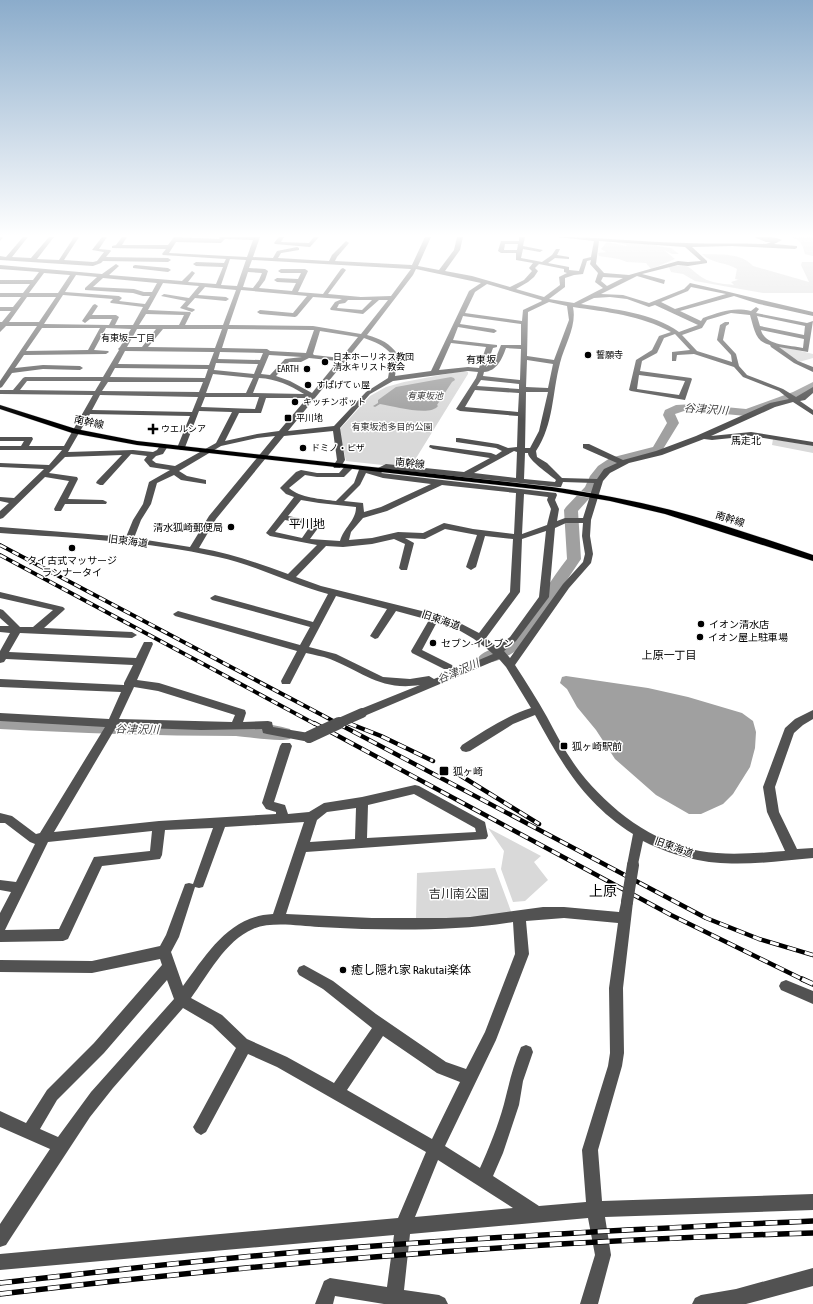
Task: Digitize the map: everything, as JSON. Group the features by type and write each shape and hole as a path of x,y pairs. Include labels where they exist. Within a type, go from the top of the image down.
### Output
{"main road":[{"name":"南幹線","path":"0,407 75,431 137,443 552,489 594,496 667,512 703,522 813,558"}],"street":[{"path":"0,330 2,324 23,298"},
{"path":"0,386 5,374 22,353 58,298"},
{"path":"117,298 119,298 113,302 146,309 188,313 181,327"},
{"path":"0,516 65,451 121,349 152,298"},
{"path":"192,310 183,308 192,298 226,299"},
{"path":"181,448 219,349 236,298"},
{"path":"260,312 294,316 309,298"},
{"path":"378,298 363,312 333,309 337,304 346,298 378,298 392,298"},
{"path":"193,550 212,518 364,336 392,298"},
{"path":"434,373 469,298"},
{"path":"539,298 573,305 624,312 657,322 677,333 695,352"},
{"path":"520,480 525,311 549,298"},
{"path":"573,305 589,298"},
{"path":"632,298 650,305 666,298"},
{"path":"675,311 721,298"},
{"path":"746,298 761,303 813,314"},
{"path":"655,302 702,324"},
{"path":"703,303 715,310 740,311 810,324 806,351 768,343"},
{"path":"753,313 761,303"},
{"path":"573,305 572,320 557,362 544,428 539,443 532,451 532,456 560,480 599,481"},
{"path":"82,326 95,306"},
{"path":"0,309 15,309"},
{"path":"636,373 689,379 682,398 633,390 636,373 639,360 651,355 657,350 661,337 700,327 704,319 715,310"},
{"path":"753,313 759,335 796,362 813,370"},
{"path":"461,314 525,323"},
{"path":"88,317 116,317 90,352"},
{"path":"727,323 723,325 720,340 734,355 736,366"},
{"path":"2,324 317,329 364,336 382,342 390,348 395,355 391,379"},
{"path":"456,325 494,331"},
{"path":"143,350 160,327"},
{"path":"243,336 246,327"},
{"path":"757,327 807,338"},
{"path":"272,377 287,360 301,360 309,355 317,329"},
{"path":"448,342 503,347 524,347"},
{"path":"490,346 479,378 460,410 522,414"},
{"path":"129,540 137,520 147,504 154,482 204,451 219,444 257,436 280,435 336,428 368,394 391,379 468,369 486,370 498,361 503,347"},
{"path":"121,349 219,349 267,351 266,353 309,355 312,357 343,360"},
{"path":"22,353 106,352"},
{"path":"674,360 674,353 695,352 736,366 745,376 781,390 813,413"},
{"path":"249,395 266,353"},
{"path":"524,358 557,362"},
{"path":"113,366 212,366 262,362"},
{"path":"212,366 257,376 272,377 288,382 313,396"},
{"path":"5,374 43,367 80,368"},
{"path":"479,378 523,387 551,390"},
{"path":"14,393 26,379 207,380"},
{"path":"473,388 523,387"},
{"path":"510,665 566,586 587,563 589,554 586,536 587,520 599,481 611,467 622,462 659,454 773,404 802,398 813,389"},
{"path":"0,392 313,396"},
{"path":"87,412 258,411 263,396"},
{"path":"219,444 237,410"},
{"path":"336,428 341,460 337,466"},
{"path":"703,436 712,438 751,434 813,444"},
{"path":"0,439 28,439 24,448"},
{"path":"459,440 498,446 508,451"},
{"path":"100,483 137,443"},
{"path":"0,448 153,454 160,452 164,446"},
{"path":"586,446 622,462"},
{"path":"433,447 491,455 495,458"},
{"path":"467,474 513,449 532,451"},
{"path":"153,454 148,460 153,465 175,470 184,478 202,482"},
{"path":"0,465 50,467"},
{"path":"378,470 386,466 558,485 560,480"},
{"path":"349,467 342,475 317,475 304,472 299,474 284,488 287,492 299,496 338,503 360,505 360,516"},
{"path":"0,717 110,728 268,725 267,730 309,737 432,683 476,666 499,652 513,639 544,596 551,527 555,509 552,500 553,495 383,476 363,469 358,483 338,503"},
{"path":"43,474 74,479 58,509"},
{"path":"344,544 347,532 360,516 384,509 442,482"},
{"path":"481,638 515,592 520,491"},
{"path":"299,496 270,533 323,544 344,544 372,541 398,535 425,536 444,526 482,533 518,537 527,536 565,521 587,520"},
{"path":"0,499 15,501"},
{"path":"63,501 103,502"},
{"path":"283,517 317,524 304,541"},
{"name":"旧東海道","path":"0,530 129,540 234,557 318,588 394,606 453,623 481,638 499,652 510,665 576,774 597,799 639,832 682,852 698,856 759,859 793,854 813,853"},
{"path":"472,567 482,533"},
{"path":"393,537 410,543 404,568"},
{"path":"290,577 323,544"},
{"path":"286,681 334,591"},
{"path":"0,595 60,609 36,630"},
{"path":"215,598 316,626"},
{"path":"375,636 394,606"},
{"path":"0,612 17,629"},
{"path":"178,614 332,656 382,680 410,684 429,680 432,683"},
{"path":"435,617 416,651 448,667"},
{"path":"0,629 132,635"},
{"path":"17,629 1,657 139,662"},
{"path":"0,926 44,838 110,728 148,644"},
{"path":"0,683 159,687 241,713 236,726"},
{"path":"466,748 497,728 525,713 537,710"},
{"path":"793,854 773,812 769,787 789,731 799,722 813,714"},
{"path":"283,818 281,808 270,806 268,803 286,746"},
{"path":"277,920 312,817 324,808 362,802 415,789 480,825 482,836 302,847"},
{"path":"361,843 362,802"},
{"path":"0,828 5,819 34,839 159,826 312,817"},
{"path":"29,1132 52,1095 125,1020 167,959 172,937 222,822"},
{"path":"0,936 63,936 98,861 156,855 159,826"},
{"path":"589,1304 603,1255 595,1209 590,1150 615,1066 617,1053 616,988 627,902 639,832"},
{"path":"0,885 19,888"},
{"path":"0,1239 85,1111 181,1000 220,949 238,931 248,924 277,920 442,924 479,923 544,913 600,914 625,919"},
{"path":"395,1297 403,1225 435,1149 491,1035 522,954 519,916"},
{"path":"0,966 92,967 155,953 167,959 181,1000 217,1020 233,1037 245,1045 282,1062 435,1149 536,1214"},
{"path":"304,971 328,985 381,1026 442,1068 470,1078"},
{"path":"786,986 813,998"},
{"path":"336,1093 381,1026"},
{"path":"201,1126 245,1045"},
{"path":"483,1180 495,1153 509,1112 516,1081 526,1052"},
{"path":"0,1119 62,1146"},
{"path":"0,1262 595,1209 813,1202"},
{"path":"702,1304 736,1298 813,1277"},
{"path":"324,1304 330,1287 439,1304"}],"green space":[{"path":"775,346 813,354 813,358 799,362"},
{"name":"有東坂池多目的公園","path":"462,371 468,372 468,374 410,468 346,461 339,430 370,396 386,387 404,382"},
{"path":"773,439 813,446 813,453 772,445"},
{"name":"吉川南公園","path":"488,828 541,856 534,862 548,880 525,901 513,902 501,869 504,851"},
{"name":"吉川南公園","path":"495,868 512,914 452,919 416,919 417,873"}],"water":[{"name":"有東坂池","path":"451,377 455,380 452,382 437,405 438,406 434,409 420,411 380,404 375,407 373,406 378,403 378,400 396,387"},
{"path":"566,676 648,688 688,697 742,713 753,721 756,732 755,748 750,767 733,794 723,804 701,814 689,814 656,795 615,759 596,730 577,707 567,689 560,683 562,677"}],"waterway":[{"name":"谷津沢川","path":"486,658 506,650 516,643 552,593 558,580 574,559 571,510 591,488 596,476 602,469 614,461 656,451 673,423 669,412 684,407 694,407 746,413 797,395 813,385"},
{"name":"谷津沢川","path":"0,723 140,729 248,730 284,734"}],"railway":[{"path":"0,545 339,724"},
{"path":"0,555 315,724"},
{"path":"340,720 351,724"},
{"path":"314,723 671,915 804,980"},
{"path":"337,723 706,918 759,939 813,955"},
{"path":"348,723 381,736 433,761"},
{"path":"458,774 539,824"},
{"path":"802,979 813,984"},
{"path":"0,1283 198,1261 333,1249 676,1227 813,1221"},
{"path":"0,1294 203,1272 406,1254 609,1241 813,1233"}],"place":[{"name":"誓願寺","path":"588,355"},
{"name":"日本ホーリネス教団 清水キリスト教会","path":"325,362"},
{"name":"EARTH","path":"307,369"},
{"name":"すぱげてぃ屋","path":"308,385"},
{"name":"キッチンポット","path":"295,402"},
{"name":"平川地","path":"288,418"},
{"name":"ウエルシア","path":"153,429"},
{"name":"ドミノ・ピザ","path":"303,448"},
{"name":"清水狐崎郵便局","path":"231,527"},
{"name":"タイ古式マッサージ ランナータイ","path":"72,548"},
{"name":"イオン清水店","path":"701,624"},
{"name":"イオン屋上駐車場","path":"700,637"},
{"name":"セブン-イレブン","path":"433,643"},
{"name":"狐ヶ崎駅前","path":"564,746"},
{"name":"狐ヶ崎","path":"444,771"},
{"name":"癒し隠れ家 Rakutai楽体","path":"343,970"}],"district":[{"name":"有東坂一丁目","path":"128,338"},
{"name":"有東坂","path":"481,359"},
{"name":"馬走北","path":"746,440"},
{"name":"平川地","path":"307,524"},
{"name":"上原一丁目","path":"669,655"},
{"name":"上原","path":"603,891"}]}
